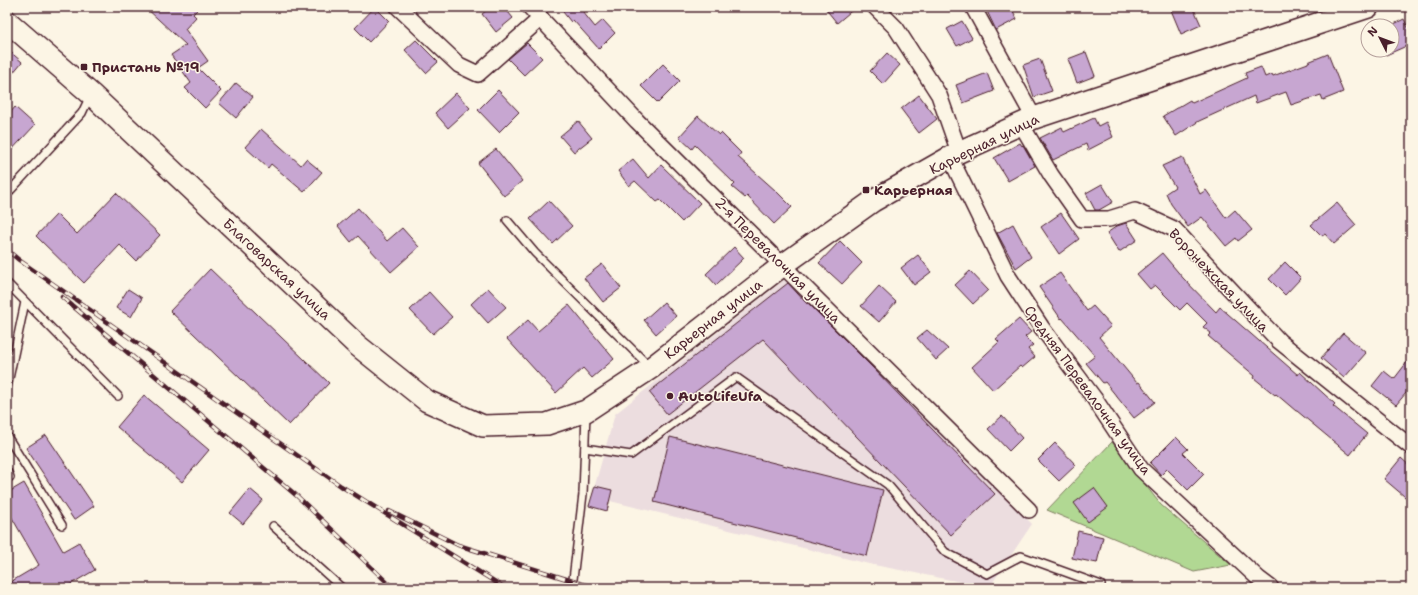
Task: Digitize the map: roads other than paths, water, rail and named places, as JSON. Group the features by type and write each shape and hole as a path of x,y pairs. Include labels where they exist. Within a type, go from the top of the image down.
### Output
{"street":[{"path":"398,7 459,66 478,74 541,18"},
{"name":"2-я Перевалочная улица","path":"530,7 637,121 1029,510"},
{"name":"Средняя Перевалочная улица","path":"875,7 896,28 939,95 955,155 1008,276 1042,328 1094,398 1141,469 1259,579 1271,588"},
{"path":"973,7 1027,121"},
{"name":"Карьерная улица","path":"586,411 650,368 783,265 874,201 955,155 1027,121 1368,7"},
{"name":"Благоварская улица","path":"7,21 91,94 357,345 427,401 483,426 547,424 586,411"},
{"name":"Воронежская улица","path":"1027,121 1051,175 1082,219 1109,219 1135,210 1174,229 1279,341 1411,447"}],"lane":[{"path":"7,194 82,113 91,94"},
{"path":"507,220 535,253 650,368"},
{"path":"7,283 118,396"},
{"path":"7,388 25,302"},
{"path":"585,448 630,455 736,377 888,485 945,552 987,574 1021,556 1101,585"},
{"path":"572,588 583,494 586,411"},
{"path":"7,436 62,525"},
{"path":"273,526 342,588"}],"railway":[{"path":"7,250 19,260 341,486 505,588"},
{"path":"62,297 297,496 393,588"},
{"path":"389,511 458,545 595,588"}],"place":[{"name":"Пристань №19","path":"84,67"},
{"name":"Карьерная","path":"866,190"},
{"name":"AutoLifeUfa","path":"670,396"}]}
